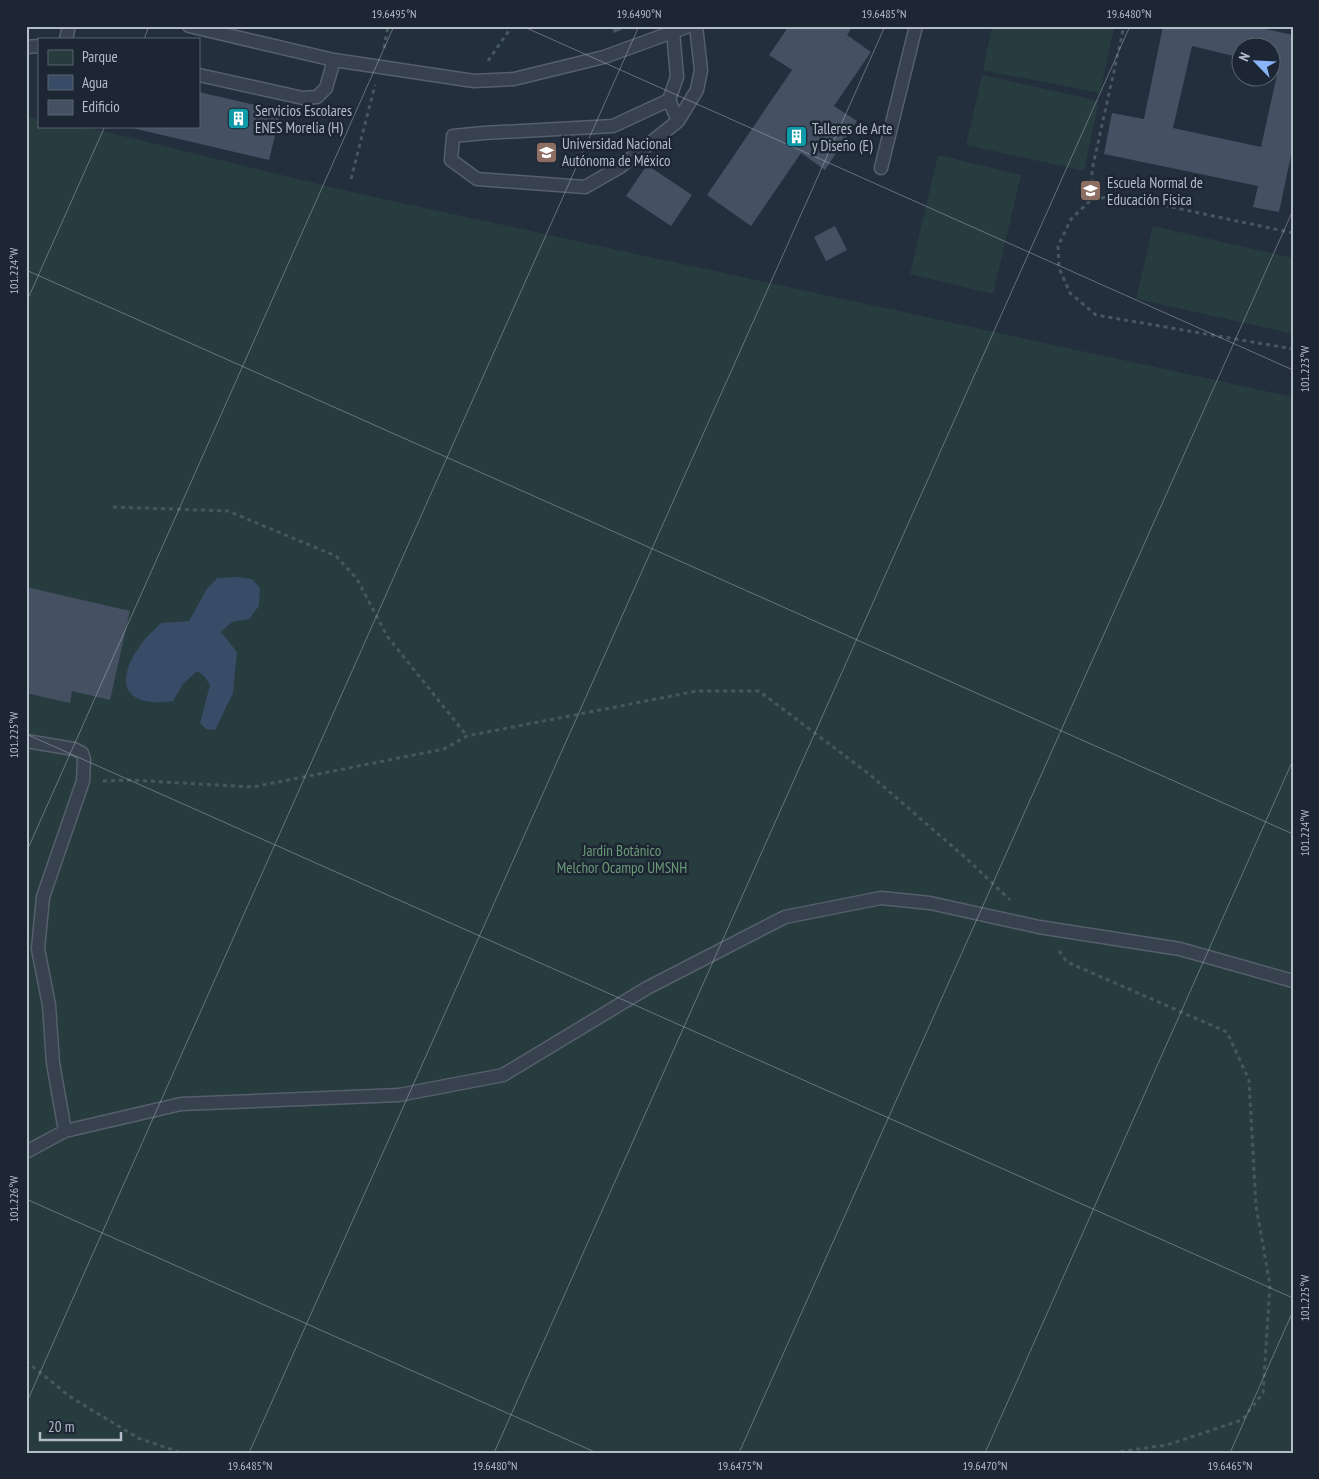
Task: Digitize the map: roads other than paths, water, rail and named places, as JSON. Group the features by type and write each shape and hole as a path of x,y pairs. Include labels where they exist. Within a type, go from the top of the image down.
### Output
{"lane":[{"path":"189,26 334,60 474,81 514,79 604,57 688,26"},
{"path":"669,100 613,126 453,136 451,160 477,179 585,187 620,167 678,121 696,90 701,70 696,26"},
{"path":"881,168 916,26"},
{"path":"673,31 677,76 669,100 678,121"},
{"path":"200,75 303,98 317,97 326,88 334,60"},
{"path":"26,741 74,749 82,752 84,760 83,781 43,897 38,949 49,1005 53,1063 65,1131"},
{"path":"26,1152 65,1131 181,1104 399,1095 503,1075 647,988 785,917 882,898 930,903 1039,927 1180,949 1293,981"}],"water":[{"path":"238,577 252,579 260,588 259,606 249,619 232,622 221,632 237,652 233,693 215,730 206,729 200,723 210,685 204,676 197,671 183,684 173,701 155,702 141,700 132,695 127,687 126,677 129,665 147,637 161,623 189,621 207,589 217,578"}],"place":[{"name":"Servicios Escolares ENES Morelia (H)","path":"239,119"},
{"name":"Talleres de Arte y Diseño (E)","path":"796,137"},
{"name":"Universidad Nacional Autónoma de México","path":"546,152"},
{"name":"Escuela Normal de Educación Física","path":"1091,191"}],"park label":[{"name":"Jardín Botánico Melchor Ocampo UMSNH","path":"622,858"}]}
